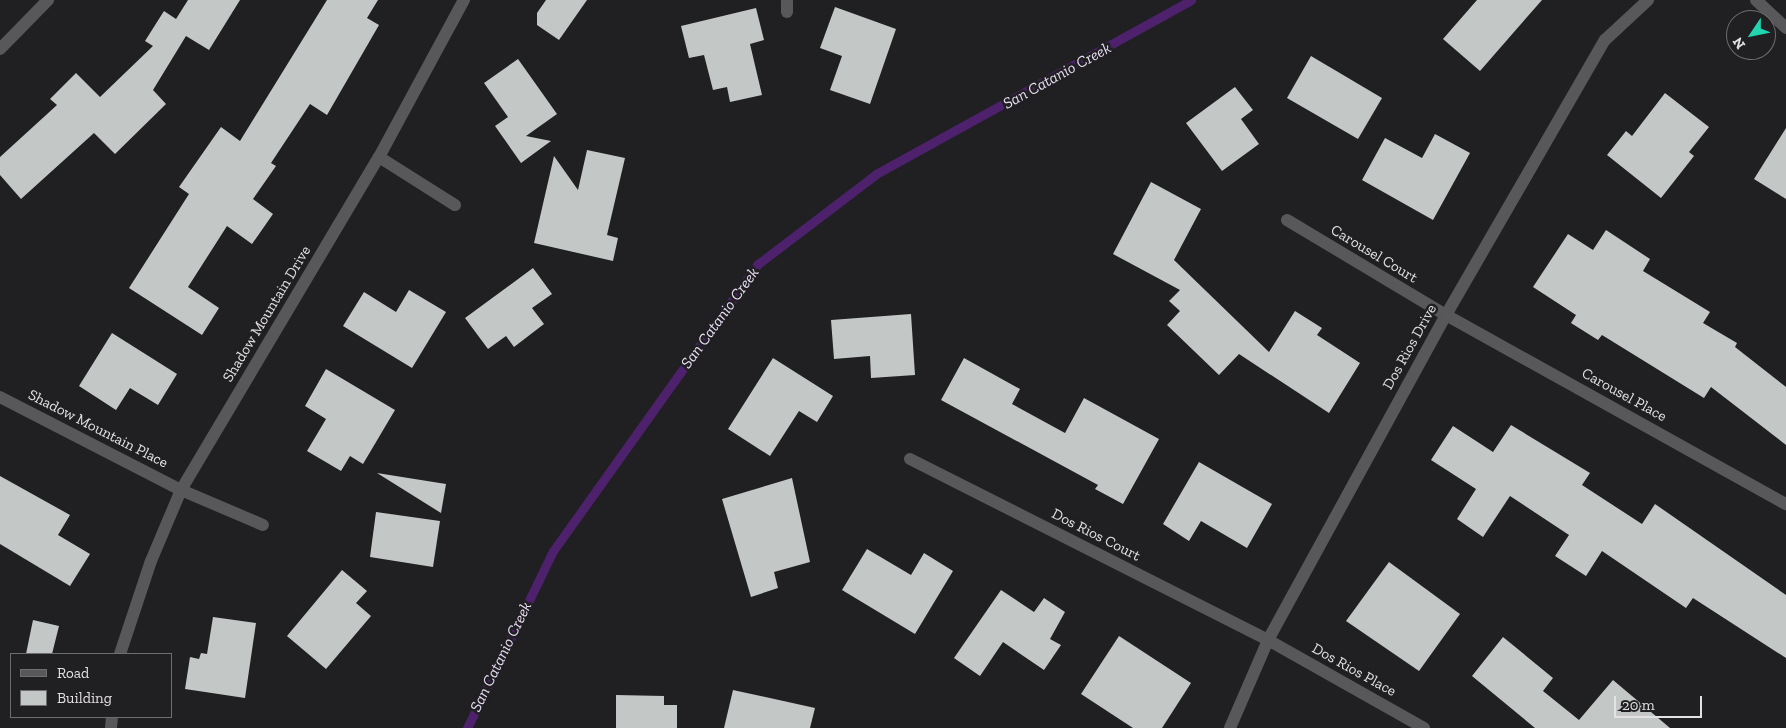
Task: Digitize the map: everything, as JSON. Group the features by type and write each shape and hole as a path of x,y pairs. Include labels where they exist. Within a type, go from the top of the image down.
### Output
{"street":[{"path":"0,49 48,0"},
{"name":"Shadow Mountain Drive","path":"120,653 151,561 181,490 379,157 464,0"},
{"name":"Dos Rios Drive","path":"1230,728 1268,640 1446,315 1605,40 1648,0"},
{"path":"1756,0 1786,28"},
{"path":"379,157 455,205"},
{"name":"Carousel Court","path":"1287,220 1446,315"},
{"name":"Carousel Place","path":"1446,315 1786,504"},
{"name":"Shadow Mountain Place","path":"0,397 181,490 263,525"},
{"name":"Dos Rios Court","path":"910,459 1268,640"},
{"name":"Dos Rios Place","path":"1268,640 1424,728"}],"building":[{"path":"188,0 240,0 209,50 186,36 153,90 166,104 115,154 94,133 21,199 0,175 0,157 57,105 50,99 76,73 100,97 153,46 145,41 164,11 176,19"},
{"path":"327,0 378,0 367,18 379,25 327,115 310,104 271,163 276,166 253,199 273,214 252,244 227,226 188,287 219,308 202,335 129,288 189,194 179,187 221,127 240,141"},
{"path":"546,0 587,0 559,40 537,25 537,13"},
{"path":"1477,0 1542,0 1480,71 1443,39"},
{"path":"835,7 896,29 870,104 830,90 842,56 820,48"},
{"path":"756,8 764,40 750,44 762,95 730,102 727,87 713,90 704,55 689,58 681,26"},
{"path":"1311,56 1382,98 1358,139 1287,98"},
{"path":"518,59 557,114 526,136 551,141 521,163 495,126 508,117 484,83"},
{"path":"1235,87 1253,110 1241,119 1259,144 1222,171 1186,123"},
{"path":"1665,93 1709,127 1689,152 1694,156 1661,198 1607,155 1626,131 1632,136"},
{"path":"1786,128 1786,199 1754,179"},
{"path":"1435,134 1470,153 1433,220 1362,180 1385,138 1422,158"},
{"path":"587,150 625,158 607,235 618,238 613,261 534,243 554,156 578,190"},
{"path":"1151,182 1201,209 1174,260 1269,352 1295,311 1322,328 1317,335 1360,363 1329,413 1239,354 1219,375 1167,325 1180,311 1169,301 1180,290 1113,254"},
{"path":"1606,230 1650,259 1643,271 1710,312 1703,323 1737,343 1735,347 1786,387 1786,445 1711,387 1704,398 1602,335 1598,340 1571,323 1576,315 1533,287 1568,234 1593,250"},
{"path":"533,268 552,294 532,308 544,324 514,347 506,336 488,349 465,318"},
{"path":"409,290 446,312 412,368 343,326 364,292 396,312"},
{"path":"911,314 915,375 871,378 870,356 834,359 831,320"},
{"path":"112,333 177,374 158,405 130,388 116,410 79,386"},
{"path":"773,358 833,396 817,422 799,411 770,456 728,429"},
{"path":"964,358 1020,389 1012,404 1065,433 1084,398 1159,439 1123,504 1095,489 1098,485 941,400"},
{"path":"326,369 395,410 363,464 350,456 341,471 307,451 326,419 305,406"},
{"path":"1511,425 1590,473 1582,485 1642,524 1655,504 1786,595 1786,658 1693,598 1686,608 1602,551 1586,576 1555,556 1569,535 1510,496 1483,537 1457,519 1476,489 1431,460 1453,426 1493,452"},
{"path":"1199,462 1272,504 1247,548 1201,521 1189,541 1163,524"},
{"path":"377,473 446,484 441,513"},
{"path":"0,476 70,515 58,535 90,554 70,586 0,544"},
{"path":"792,478 810,562 774,572 778,588 751,597 722,499"},
{"path":"376,512 440,521 433,567 370,557"},
{"path":"867,549 911,575 924,553 953,571 915,634 842,590"},
{"path":"1389,562 1460,614 1419,671 1346,621"},
{"path":"342,570 367,591 356,603 371,616 326,669 287,636"},
{"path":"1001,590 1034,612 1044,598 1065,612 1050,639 1061,645 1044,670 1003,642 980,676 954,658"},
{"path":"213,617 256,623 245,698 185,689 190,657 199,659 201,653 207,654"},
{"path":"33,620 59,626 52,653 26,653"},
{"path":"1119,636 1191,683 1162,728 1133,728 1081,694"},
{"path":"1503,637 1553,678 1543,691 1579,720 1613,680 1670,728 1535,728 1472,676"},
{"path":"733,690 815,708 810,728 724,728"},
{"path":"616,695 664,696 664,705 677,705 677,728 616,728"}],"waterway":[{"name":"San Catanio Creek","path":"467,728 553,551 758,264 876,174 1191,0"}]}
